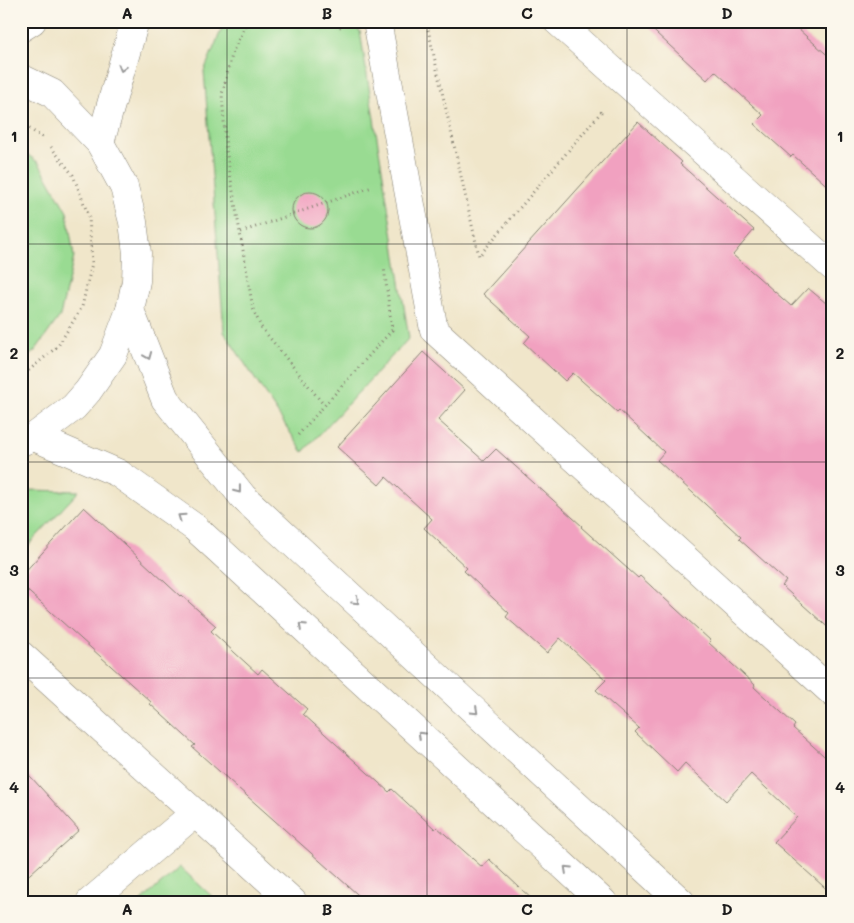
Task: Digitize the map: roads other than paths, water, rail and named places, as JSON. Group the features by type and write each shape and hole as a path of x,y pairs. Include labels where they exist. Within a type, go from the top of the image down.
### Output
{"street":[{"path":"21,28 32,21"},
{"path":"100,143 135,21"},
{"path":"377,21 434,330 833,693"},
{"path":"557,21 833,267"},
{"path":"21,78 52,93 100,143 124,187 133,222 137,253 136,280 130,310 113,355 88,392 74,407 27,439"},
{"path":"130,310 166,399 244,497 681,902"},
{"path":"27,439 118,473 194,527 603,902"},
{"path":"21,655 293,902"},
{"path":"90,902 196,813"}]}
